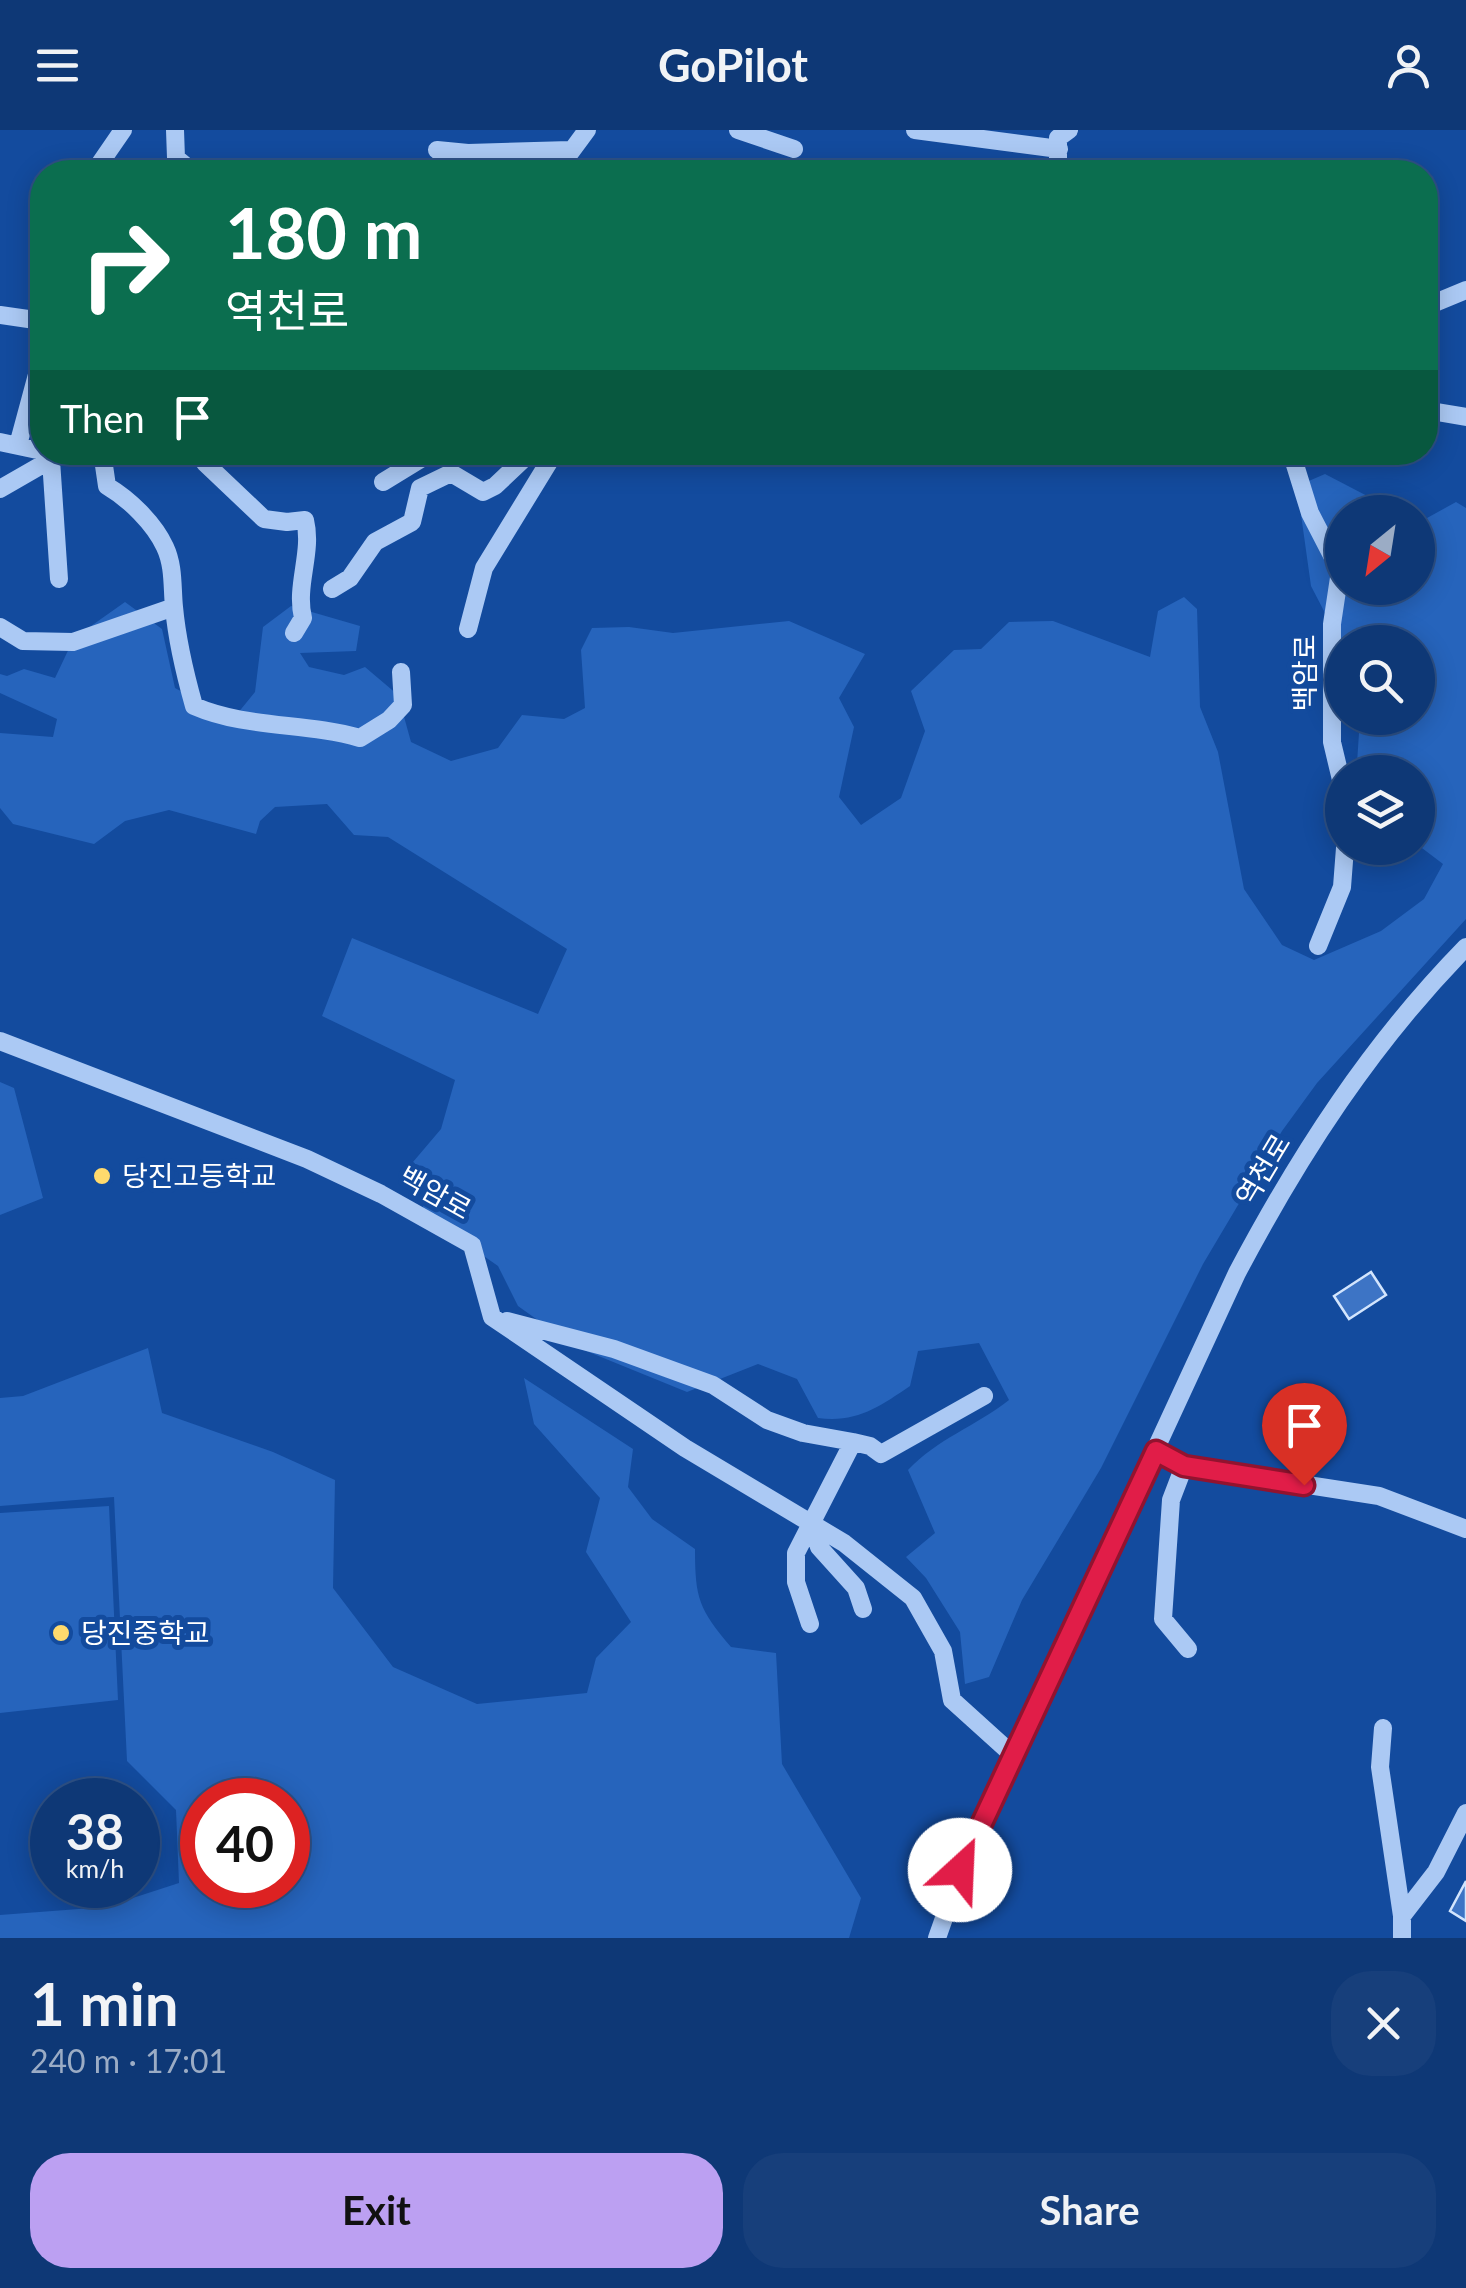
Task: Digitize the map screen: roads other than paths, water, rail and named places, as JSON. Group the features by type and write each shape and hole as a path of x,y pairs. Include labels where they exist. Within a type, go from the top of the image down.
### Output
{"street":[{"path":"102,160 123,130"},
{"path":"176,130 178,160"},
{"path":"564,160 586,130"},
{"path":"738,130 794,150"},
{"path":"915,130 1061,137"},
{"path":"437,150 570,150"},
{"path":"1438,302 1466,290"},
{"path":"0,314 30,319"},
{"path":"9,444 30,388"},
{"path":"1438,412 1466,417"},
{"path":"0,488 37,465"},
{"path":"55,465 59,578"},
{"path":"104,465 107,486 128,499 165,545 174,580 183,667 194,706 252,722 335,730 360,738 389,720 403,705 401,672"},
{"path":"206,465 264,518 305,520 308,535 298,599 303,618 294,632"},
{"path":"384,482 411,465"},
{"path":"332,589 350,578 376,542 412,522 420,488 452,472 483,492 517,465"},
{"path":"468,629 484,568 547,465"},
{"name":"백암로","path":"1295,465 1310,513 1340,571 1332,624 1335,755"},
{"path":"0,628 23,641 73,642 174,607"},
{"path":"1318,946 1342,887 1344,865"},
{"name":"역천로","path":"938,1938 960,1870 1237,1273 1338,1100 1392,1028 1466,947"},
{"name":"백암로","path":"0,1041 307,1159 381,1194 472,1245 492,1317"},
{"path":"492,1317 614,1349 713,1384 768,1420 870,1446 881,1454 984,1396"},
{"path":"492,1317 685,1448 844,1543 913,1598 943,1651 952,1700 1014,1756"},
{"path":"810,1624 796,1582 796,1552 853,1442"},
{"path":"1156,1451 1184,1466 1379,1496 1466,1529"},
{"path":"1184,1466 1170,1500 1164,1619 1188,1649"},
{"path":"811,1523 819,1547 856,1588 863,1609"},
{"path":"1382,1728 1380,1767 1402,1938"},
{"path":"1402,1916 1436,1872 1466,1813"}],"place":[{"name":"당진고등학교","path":"102,1176"},
{"name":"당진중학교","path":"61,1633"}]}
